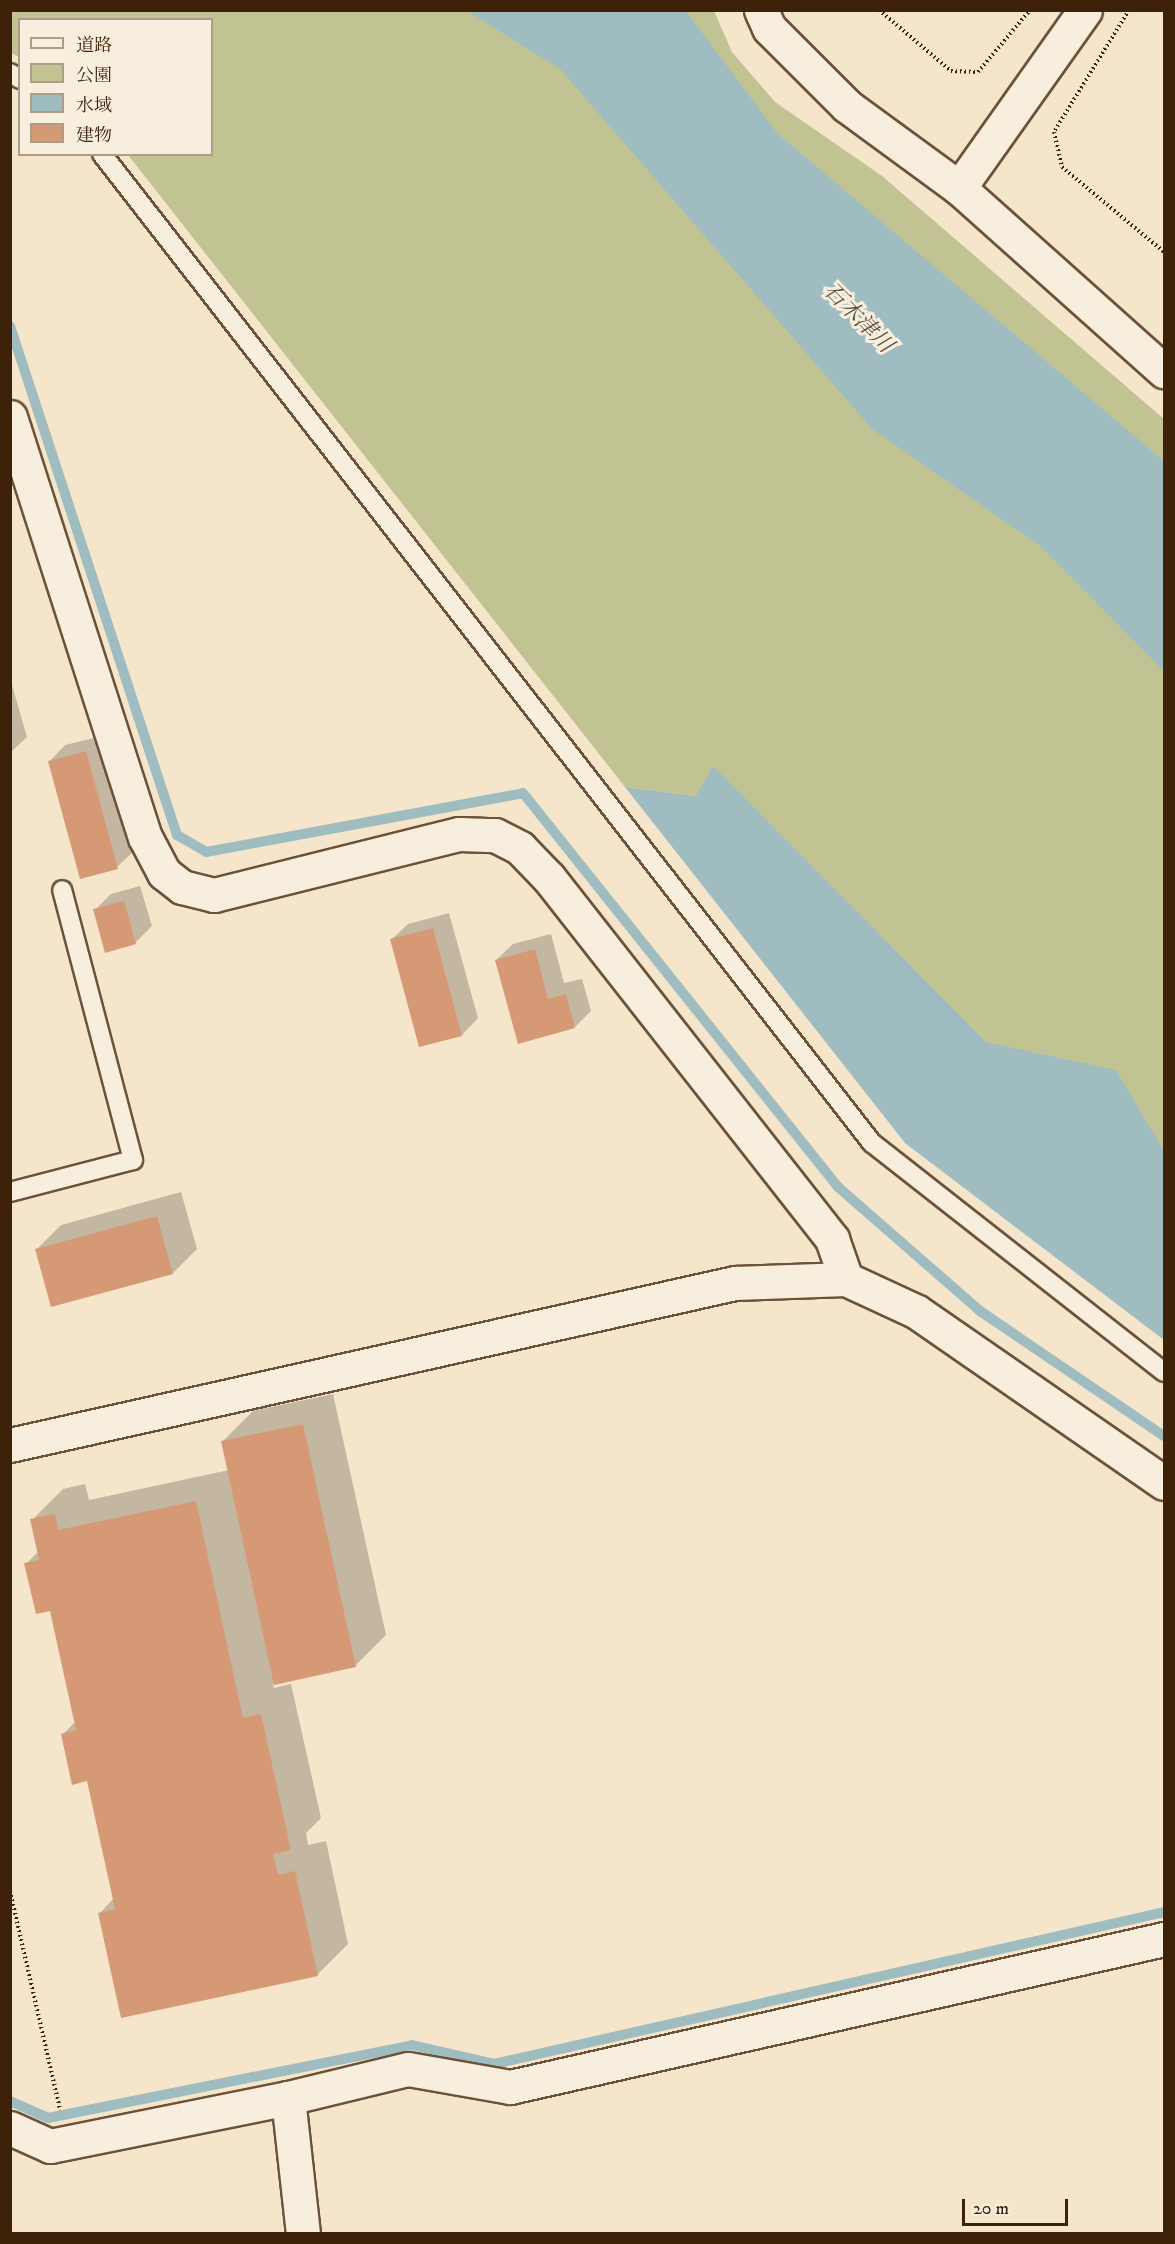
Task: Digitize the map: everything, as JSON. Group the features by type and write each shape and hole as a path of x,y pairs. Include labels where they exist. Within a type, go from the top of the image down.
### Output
{"street":[{"path":"761,10 769,28 847,106 959,188 1164,371"},
{"path":"959,188 1085,10"},
{"path":"10,417 145,837 164,873 182,887 214,895 459,834 495,835 520,848 556,887 832,1239 846,1279"},
{"path":"10,1445 735,1283 846,1279 917,1312 1164,1484"},
{"path":"10,2128 50,2146 288,2098 408,2069 510,2086 1164,1938"},
{"path":"288,2098 303,2234"}],"lane":[{"path":"104,156 872,1143 1164,1372"},
{"path":"10,1192 133,1160 62,890"}],"path":[{"path":"879,10 951,71 978,72 1030,10"},
{"path":"1129,10 1054,132 1062,167 1164,252"},
{"path":"10,1891 59,2105"}],"green space":[{"path":"10,11 576,11 1164,583 1164,1270 696,796 625,787 129,156 213,156 213,18 18,18 18,56 11,53"},
{"path":"645,11 714,11 732,52 775,102 882,176 1164,419 1164,507"}],"water":[{"name":"石木津川","path":"467,11 686,11 777,133 1164,461 1164,671 1040,546 872,429 560,69"},
{"path":"713,766 986,1042 1116,1070 1164,1151 1164,1340 905,1143 625,787 696,796"}],"building":[{"path":"86,751 118,869 80,879 48,761"},
{"path":"124,901 136,944 105,953 93,909"},
{"path":"433,928 462,1036 419,1047 390,939"},
{"path":"535,949 548,999 566,994 575,1028 518,1044 495,960"},
{"path":"157,1216 173,1274 51,1307 35,1249"},
{"path":"303,1424 356,1667 274,1685 221,1441"},
{"path":"196,1501 243,1718 261,1714 291,1850 273,1854 278,1875 295,1871 318,1976 121,2018 98,1913 115,1909 87,1781 72,1785 61,1734 76,1730 50,1611 36,1614 24,1563 39,1560 30,1519 55,1514 58,1530"}],"waterway":[{"path":"10,326 177,835 206,852 523,793 838,1187 980,1311 1164,1436"},
{"path":"10,2101 48,2118 412,2045 494,2064 1164,1912"}]}
